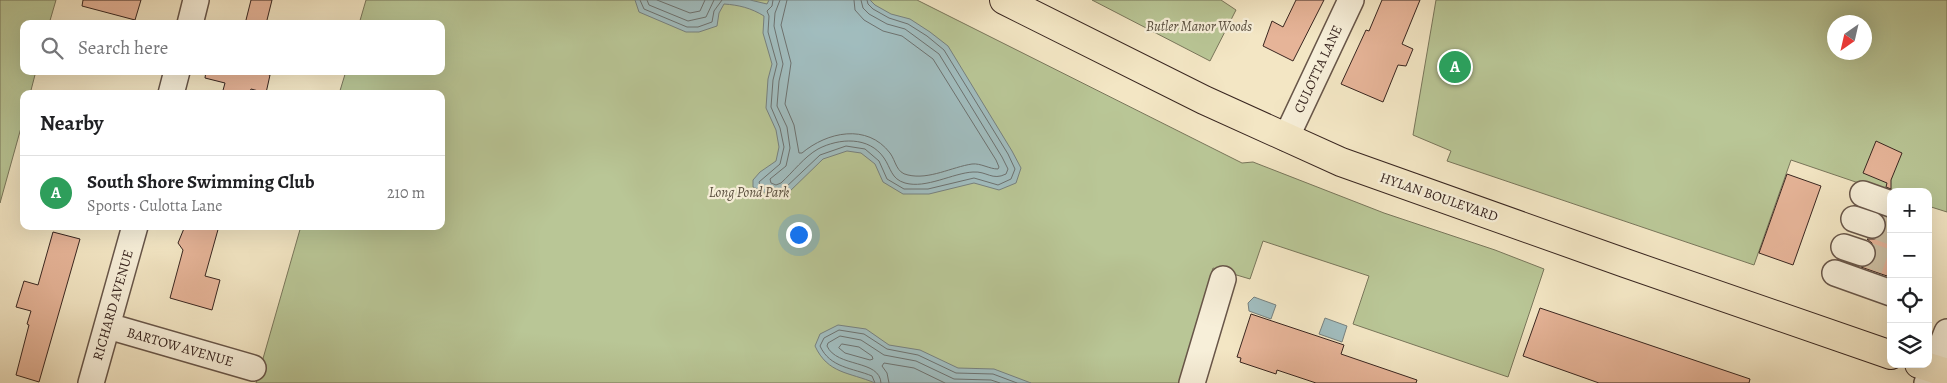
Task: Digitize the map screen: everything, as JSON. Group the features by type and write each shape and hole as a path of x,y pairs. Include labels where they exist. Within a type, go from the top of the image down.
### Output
{"main road":[{"name":"HYLAN BOULEVARD","path":"1004,0 1197,96 1341,162 1887,354"}],"street":[{"path":"191,20 196,0"},
{"name":"CULOTTA LANE","path":"1286,138 1351,0"},
{"path":"172,90 176,75"},
{"path":"1863,194 1887,203"},
{"name":"RICHARD AVENUE","path":"91,383 134,230"},
{"path":"1835,273 1887,292"},
{"path":"1192,383 1223,279"},
{"name":"BARTOW AVENUE","path":"108,326 253,368"},
{"path":"1931,372 1947,332"}],"green space":[{"path":"0,0 56,0 50,20 20,20 20,75 35,75 31,90 20,90 20,131 0,203"},
{"name":"Long Pond Park","path":"366,0 917,0 1242,163 1253,162 1384,213 1495,250 1544,269 1508,377 1353,324 1369,276 1263,241 1250,279 1213,268 1180,383 256,383 300,230 445,230 445,90 340,90 345,75 445,75 445,20 360,20"},
{"name":"Butler Manor Woods","path":"1092,0 1221,0 1236,10 1210,61"},
{"path":"1436,0 1947,0 1947,212 1932,207 1932,188 1887,188 1887,193 1791,160 1754,265 1447,161 1451,151 1413,135"}],"water":[{"path":"635,0 750,0 767,4 769,0 870,0 891,14 910,19 948,46 1021,168 1016,183 999,190 974,183 929,194 903,194 883,182 875,164 861,153 847,151 823,159 788,193 775,197 753,187 753,180 760,172 776,161 779,147 776,130 766,108 768,79 772,64 763,33 764,16 745,7 724,4 719,13 717,26 699,32 686,32 639,12"},
{"path":"1254,297 1276,305 1271,319 1249,311 1248,303"},
{"path":"1325,318 1347,326 1342,342 1319,334"},
{"path":"838,325 866,329 889,345 920,350 958,368 994,369 1031,383 875,383 840,371 826,362 820,355 815,346 820,334"}],"building":[{"path":"83,0 141,0 135,20 82,6"},
{"path":"251,0 272,0 267,20 246,20"},
{"path":"1296,0 1324,0 1293,61 1263,46 1272,21 1283,27"},
{"path":"1382,0 1420,0 1402,44 1413,49 1406,66 1398,65 1383,102 1341,84 1366,30 1369,31"},
{"path":"205,75 270,75 267,90 223,90 225,83 205,78"},
{"path":"1876,141 1902,153 1891,180 1891,188 1886,187 1887,183 1863,173"},
{"path":"1787,174 1821,186 1793,265 1759,253"},
{"path":"1883,217 1887,218 1887,276 1861,267 1871,264 1875,258 1876,250 1867,239 1875,239 1882,235 1886,229"},
{"path":"183,230 218,230 205,276 220,280 212,310 170,298 183,250 178,243"},
{"path":"53,232 80,239 39,382 16,375 31,311 16,307 24,281 38,285"},
{"path":"1540,308 1750,379 1749,383 1599,383 1523,356"},
{"path":"1251,314 1344,345 1341,354 1417,380 1416,383 1316,383 1277,370 1276,374 1240,362 1241,358 1237,357"}],"tunnel":[{"path":"1872,225 1887,231"},
{"path":"1862,253 1887,262"}],"place":[{"name":"South Shore Swimming Club","path":"1455,67"}]}
